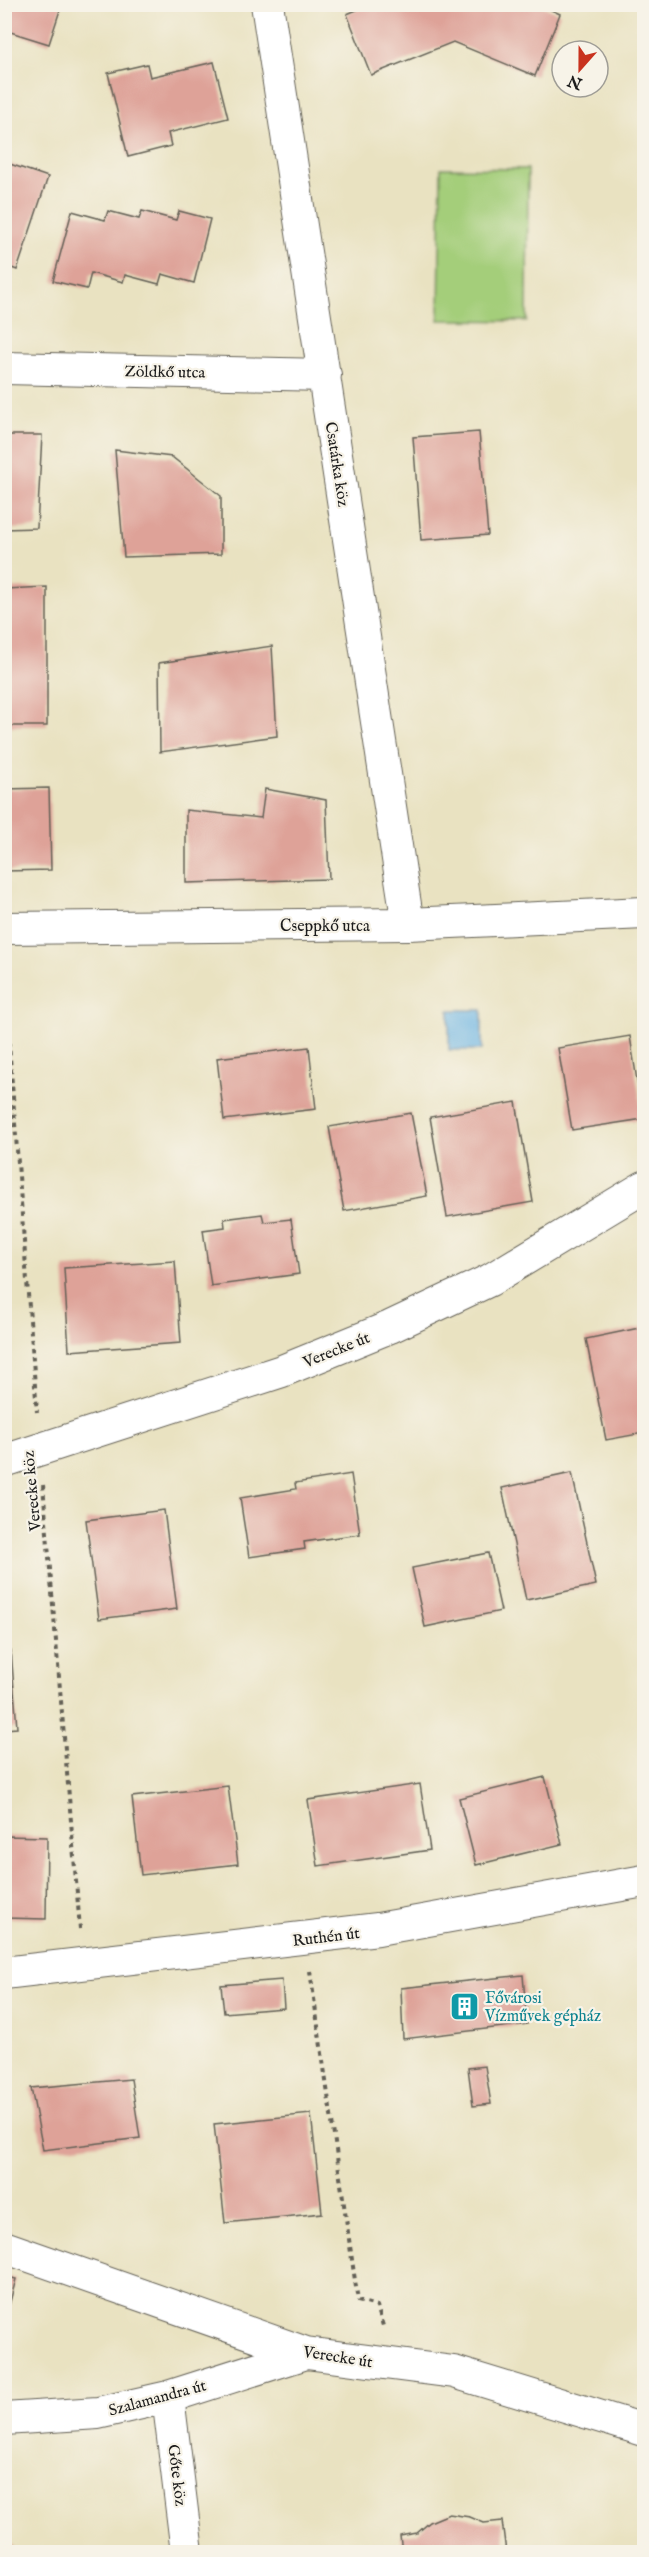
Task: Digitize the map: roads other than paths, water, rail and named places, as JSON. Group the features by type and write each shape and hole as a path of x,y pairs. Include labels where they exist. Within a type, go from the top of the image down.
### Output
{"street":[{"name":"Csatárka köz","path":"267,4 408,924"},
{"name":"Zöldkő utca","path":"4,368 325,375"},
{"name":"Cseppkő utca","path":"4,928 408,924 645,913"},
{"name":"Verecke út","path":"4,1461 282,1371 390,1327 490,1280 645,1187"},
{"name":"Ruthén út","path":"4,1973 390,1928 645,1881"},
{"name":"Verecke út","path":"4,2247 306,2353 454,2372 645,2430"},
{"name":"Szalamandra út","path":"4,2419 98,2413 168,2397 306,2353"},
{"name":"Gőte köz","path":"168,2397 187,2553"}],"water":[{"path":"449,1010 482,1010 482,1050 449,1050"}],"place":[{"name":"Fővárosi Vízművek gépház","path":"464,2006"}]}
